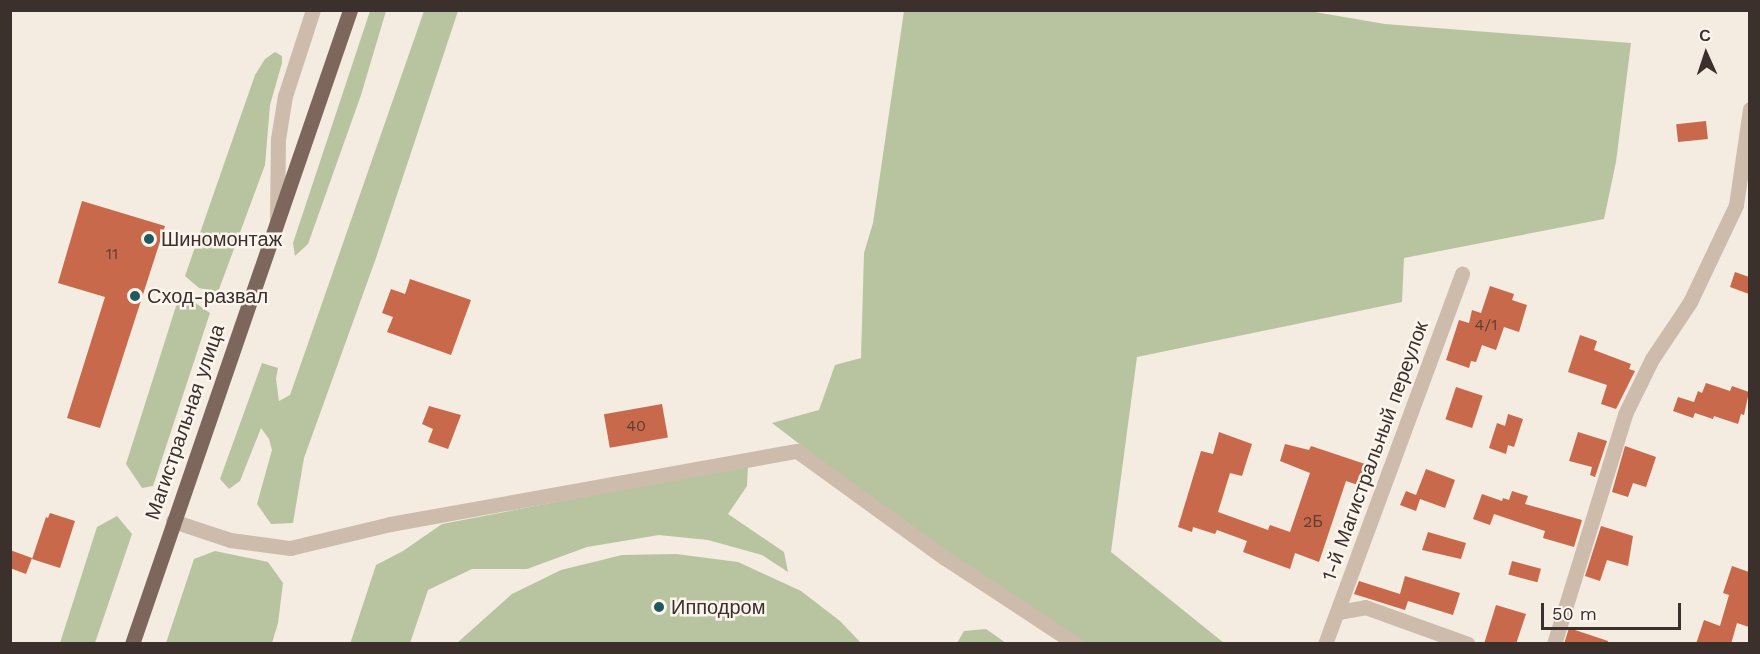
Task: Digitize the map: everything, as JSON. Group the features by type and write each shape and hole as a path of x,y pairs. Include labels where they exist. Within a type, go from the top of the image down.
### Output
{"main road":[{"name":"Магистральная улица","path":"132,644 350,10"}],"street":[{"path":"277,219 278,139 285,96 313,10"},
{"path":"1554,644 1625,414 1652,359 1690,302 1736,205 1749,109"},
{"name":"1-й Магистральный переулок","path":"1325,644 1462,273"},
{"path":"173,521 230,540 290,548 390,524 797,451 945,558 1076,644"},
{"path":"1338,612 1365,607 1468,644"}],"green space":[{"path":"1303,10 1385,24 1631,43 1616,162 1604,219 1404,258 1402,302 1137,357 1111,552 1224,643 1080,643 955,563 772,423 819,410 835,365 861,358 864,253 873,223 904,11"},
{"path":"370,11 386,11 361,95 308,244 295,256 293,243"},
{"path":"424,11 458,11 376,258 304,458 293,523 271,524 257,504 272,450 269,439 261,428 240,481 229,489 220,479 262,363 278,368 276,379 279,401 290,395"},
{"path":"275,52 282,56 282,63 270,105 265,165 218,292 199,288 185,276 255,75 265,59"},
{"path":"194,302 210,313 153,486 142,488 126,464 177,303"},
{"path":"748,465 747,486 728,514 784,552 788,572 762,555 708,540 659,535 587,547 527,569 472,569 428,590 410,643 350,644 376,565 403,551 442,524"},
{"path":"117,516 132,534 95,643 60,643 97,527"},
{"path":"215,551 268,562 283,583 278,623 272,643 166,643 194,559"},
{"name":"Ипподром","path":"676,554 738,562 801,591 840,621 861,643 457,643 512,594 561,570 622,555"},
{"path":"986,629 1006,643 957,643 964,631"}],"building":[{"path":"1706,121 1708,139 1678,142 1676,124"},
{"path":"82,201 165,226 100,428 67,418 105,297 58,283"},
{"path":"1735,272 1749,277 1749,294 1730,287"},
{"path":"410,279 471,300 451,355 387,332 393,317 382,313 391,289 405,294"},
{"path":"1490,286 1514,294 1512,300 1527,305 1519,332 1504,327 1496,350 1482,345 1476,362 1471,361 1469,368 1446,360 1459,320 1469,323 1472,310 1481,313"},
{"path":"1580,335 1597,341 1594,350 1631,364 1629,369 1635,371 1616,409 1601,404 1607,385 1568,372"},
{"path":"1706,383 1730,391 1732,386 1749,392 1744,415 1741,414 1738,424 1714,416 1713,419 1695,413 1693,418 1673,411 1678,397 1694,402 1698,391 1702,393"},
{"path":"1456,387 1483,396 1472,428 1445,419"},
{"path":"662,404 668,437 610,448 604,414"},
{"path":"429,406 461,415 448,449 428,442 433,429 422,424"},
{"path":"1508,414 1523,419 1514,447 1508,445 1506,454 1489,448 1497,423 1505,426"},
{"path":"1219,432 1252,444 1242,476 1230,473 1218,512 1268,530 1270,525 1290,532 1310,473 1280,461 1285,444 1309,450 1311,446 1371,466 1364,487 1346,481 1319,562 1295,553 1290,569 1243,552 1247,541 1217,530 1215,534 1193,527 1192,532 1178,527 1201,451 1213,454"},
{"path":"1578,432 1607,441 1595,477 1590,475 1592,467 1569,461"},
{"path":"1625,446 1656,457 1646,487 1633,483 1628,497 1612,492"},
{"path":"1426,469 1455,480 1445,508 1420,499 1416,511 1400,505 1406,491 1416,495"},
{"path":"1512,491 1528,496 1525,504 1582,520 1574,547 1543,538 1545,531 1494,514 1490,525 1473,519 1482,494 1502,501 1503,498 1509,500"},
{"path":"50,513 75,521 60,568 32,559 46,517 48,518"},
{"path":"1601,526 1633,536 1628,566 1607,560 1600,581 1585,576"},
{"path":"1428,532 1466,543 1461,559 1422,550"},
{"path":"10,550 32,558 26,574 10,568"},
{"path":"1512,561 1541,569 1537,582 1508,575"},
{"path":"1732,566 1749,572 1749,627 1737,623 1731,644 1696,644 1704,620 1720,626 1729,595 1723,593"},
{"path":"1405,576 1460,593 1453,615 1408,601 1405,610 1354,594 1359,581 1400,594"},
{"path":"1496,605 1526,614 1516,644 1484,644"},
{"path":"1569,628 1608,641 1608,644 1564,644"}],"place":[{"name":"Шиномонтаж","path":"149,239"},
{"name":"Сход-развал","path":"135,296"},
{"name":"Ипподром","path":"659,607"}]}
